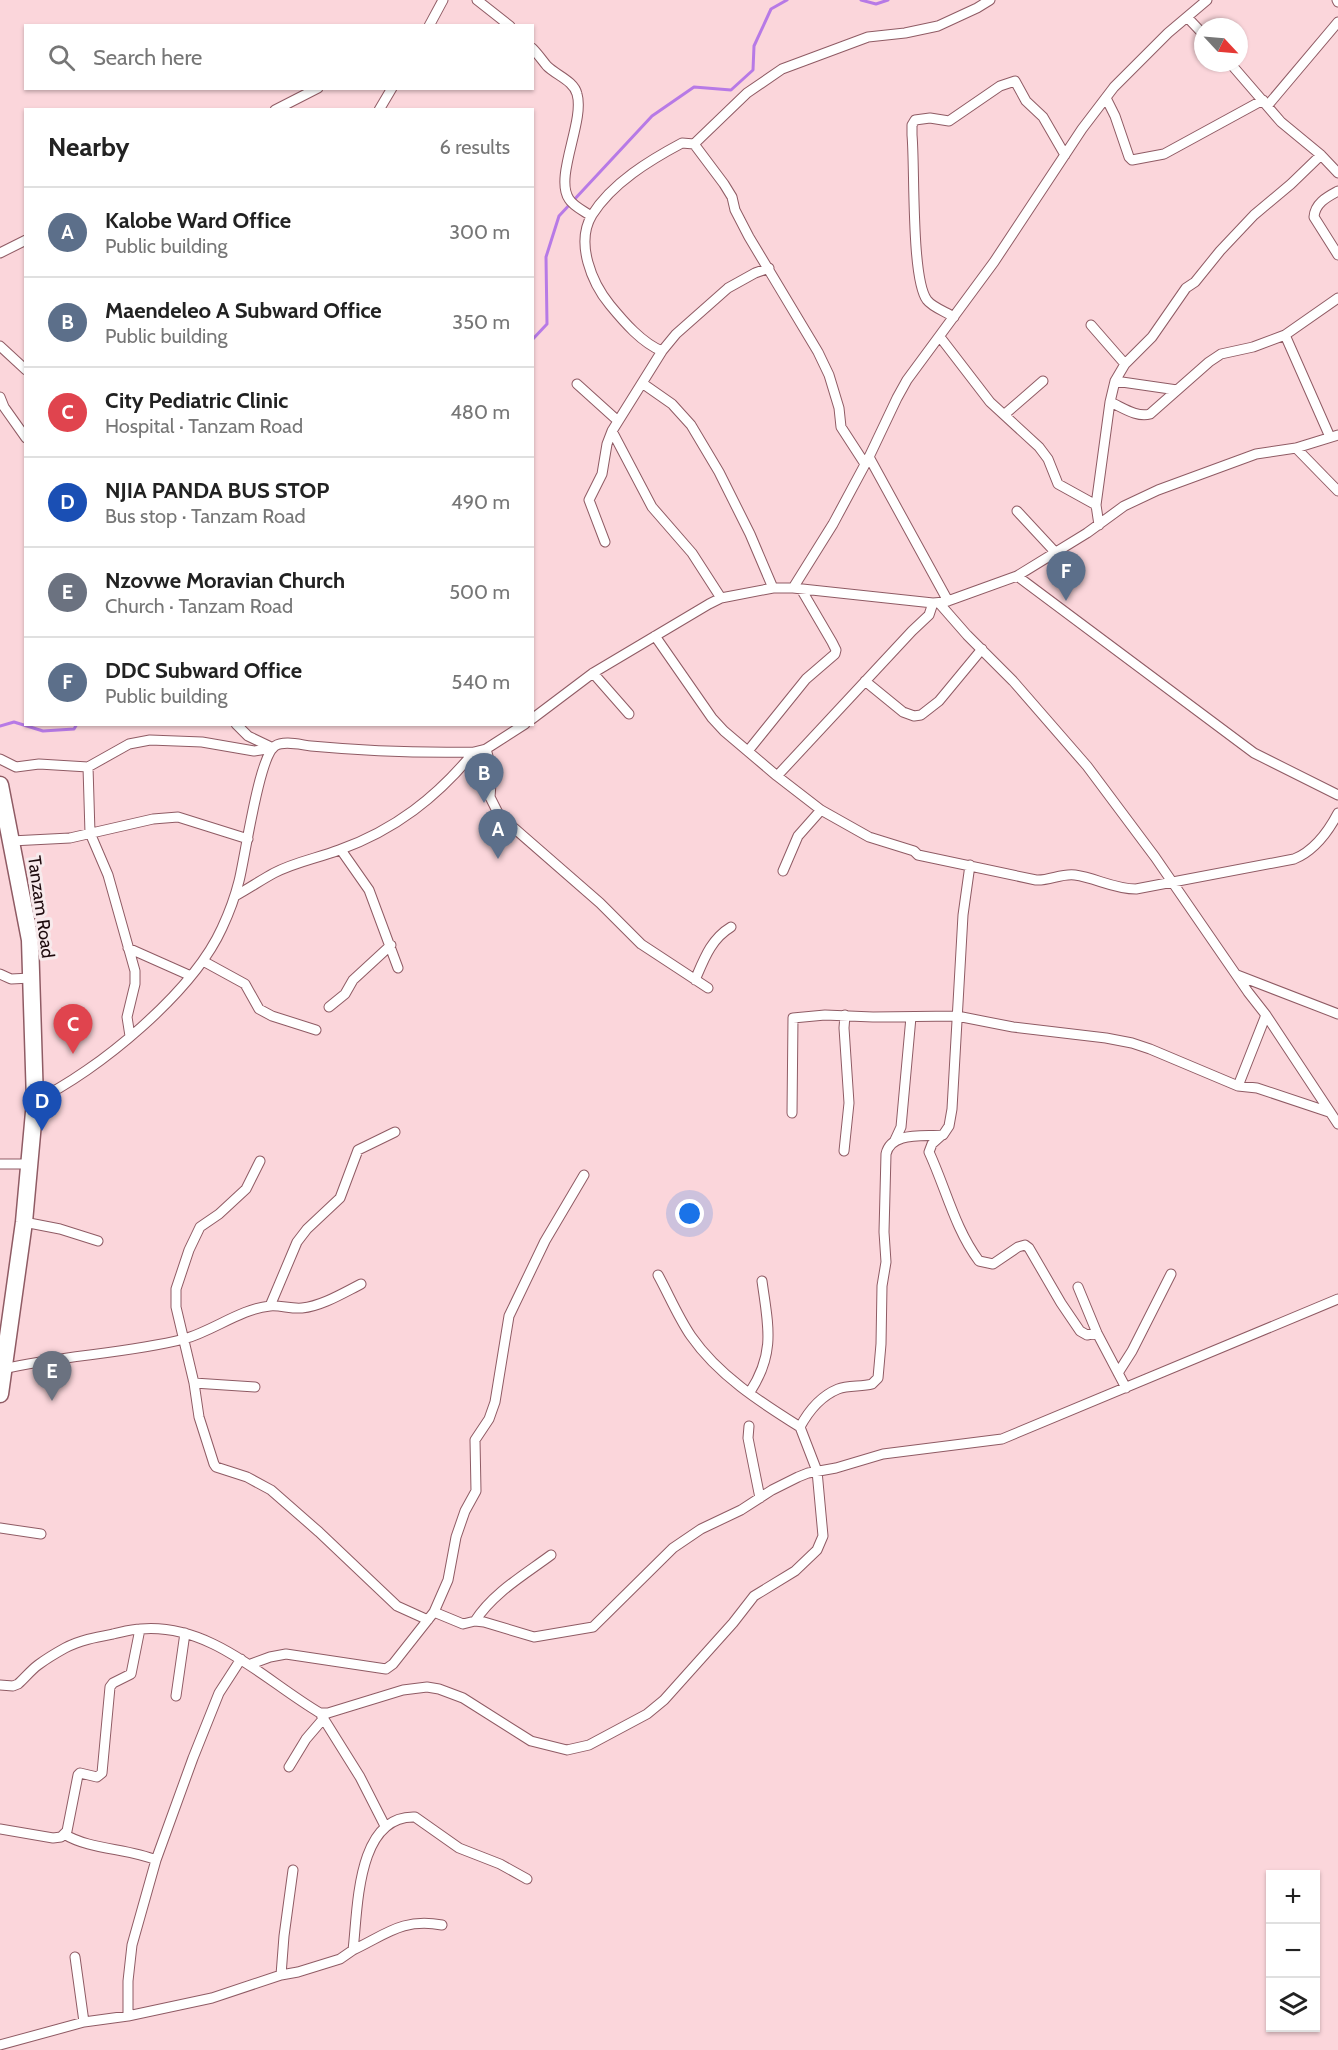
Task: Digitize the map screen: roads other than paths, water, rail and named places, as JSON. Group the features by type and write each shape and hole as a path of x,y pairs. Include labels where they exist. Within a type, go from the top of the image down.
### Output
{"highway":[{"name":"Tanzam Road","path":"0,790 30,940 35,1101 24,1222 0,1394"}],"street":[{"path":"430,24 443,0"},
{"path":"477,0 507,24"},
{"path":"694,144 747,93 782,69 868,38 938,26 990,0"},
{"path":"797,588 867,460 897,398 918,364 940,338 1014,234 1106,98 1133,66 1207,0"},
{"path":"1187,17 1194,24"},
{"path":"1106,98 1132,160 1164,154 1265,102 1338,22"},
{"path":"534,50 548,67 573,87 578,95 578,114 566,172 569,200 591,216"},
{"path":"1238,72 1281,122 1321,155 1338,173"},
{"path":"954,316 928,302 923,294 918,271 912,135 912,125 915,120 930,118 949,121 1000,86 1015,81 1026,101 1043,117 1065,156"},
{"path":"279,108 314,90"},
{"path":"381,108 391,90"},
{"path":"662,351 647,343 598,289 589,267 586,242 591,216 614,190 644,166 682,143 694,144 724,184 749,237 818,352 839,408 842,428 867,460 940,603 1087,766 1173,881 1338,1124"},
{"path":"1099,525 1096,505 1110,402 1115,381 1125,364 1152,337 1186,288 1195,282 1220,251 1254,215 1321,155"},
{"path":"1338,190 1322,200 1314,211 1314,217 1338,255"},
{"path":"0,253 24,241"},
{"path":"605,542 590,500 604,469 607,444 612,431 662,351 676,334 718,296 743,279 769,268"},
{"path":"1110,402 1145,415 1155,411 1221,354 1253,347 1285,335 1338,298"},
{"path":"1091,325 1125,364"},
{"path":"534,717 593,673 721,598 773,588 797,588 940,603 1017,576 1099,525 1124,506 1158,490 1256,454 1296,448 1334,436 1285,335"},
{"path":"940,338 979,389 1043,453 1058,484 1096,505"},
{"path":"0,346 24,368"},
{"path":"1005,414 1043,381"},
{"path":"1115,381 1177,390"},
{"path":"642,383 672,404 691,425 719,472 750,534 773,588"},
{"path":"577,384 618,421"},
{"path":"0,397 4,407 24,435"},
{"path":"612,431 652,507 692,553 721,598"},
{"path":"1296,448 1338,492"},
{"path":"1017,511 1056,553"},
{"path":"1017,576 1254,753 1338,795"},
{"path":"748,751 806,680 835,654 836,650 832,642 797,588"},
{"path":"777,776 940,603"},
{"path":"655,636 712,718 777,776 821,810 869,837 914,851 918,855 1036,880 1045,881 1073,874 1128,889 1265,865 1305,854 1313,848 1338,813"},
{"path":"865,681 903,712 914,716 921,715 939,702 982,649"},
{"path":"593,673 629,714"},
{"path":"238,726 248,736 273,748"},
{"path":"0,759 16,766 39,764 88,767 129,744 150,740 202,742 254,751 290,744 382,751 474,752 486,749 522,726"},
{"path":"35,1101 56,1091 130,1036 162,1008 203,961 221,930 235,896 260,783 268,755 273,748"},
{"path":"486,749 492,771 490,797 500,815 600,903 641,944 708,987"},
{"path":"235,896 274,873 341,850 375,834 426,802 474,752"},
{"path":"88,767 90,833 108,875 135,971 135,984 127,1017 130,1036"},
{"path":"783,871 798,836 821,810"},
{"path":"11,841 70,838 153,819 178,817 248,839"},
{"path":"341,850 369,890 398,968"},
{"path":"970,865 963,915 950,1120 949,1126 932,1144 929,1152 958,1225 979,1261 993,1264 1018,1247 1025,1245 1080,1331 1087,1335 1097,1333"},
{"path":"695,980 711,946 722,933 731,927"},
{"path":"329,1006 345,994 353,980 391,945"},
{"path":"129,948 191,976"},
{"path":"203,961 245,984 259,1009 272,1016 316,1030"},
{"path":"0,974 11,979 31,978"},
{"path":"1237,975 1338,1014"},
{"path":"792,1113 793,1018 815,1015 957,1016 1013,1027 1132,1043 1238,1086 1257,1088 1329,1112"},
{"path":"1238,1086 1266,1015"},
{"path":"844,1151 849,1102 845,1016"},
{"path":"800,1427 812,1408 839,1388 872,1384 878,1378 882,1286 886,1262 884,1232 886,1154 887,1146 895,1140 901,1127 911,1017"},
{"path":"270,1306 297,1242 307,1229 340,1198 358,1150 395,1132"},
{"path":"895,1140 942,1135"},
{"path":"261,1161 246,1189 219,1214 200,1227 189,1250 176,1289 175,1300 194,1383 199,1417 216,1467 247,1477 271,1490 397,1606 463,1624 475,1621 534,1637 593,1628 673,1548 701,1529 741,1510 798,1477 883,1454 1002,1438 1126,1389 1338,1299"},
{"path":"0,1164 30,1164"},
{"path":"251,1664 286,1654 387,1669 431,1616 448,1580 456,1538 465,1510 476,1491 475,1440 489,1419 495,1402 509,1316 545,1240 584,1175"},
{"path":"24,1222 60,1228 98,1241"},
{"path":"1118,1373 1146,1326 1171,1274"},
{"path":"289,1767 322,1715 403,1690 427,1687 450,1692 463,1698 531,1741 567,1750 589,1745 656,1707 733,1623 750,1600 795,1570 817,1550 823,1536 816,1471 800,1427 727,1376 704,1353 690,1335 658,1275"},
{"path":"750,1392 761,1376 768,1350 762,1281"},
{"path":"3,1369 42,1360 183,1339 238,1316 270,1306 308,1307 361,1284"},
{"path":"1078,1287 1097,1333 1126,1389"},
{"path":"194,1383 255,1387"},
{"path":"749,1426 748,1438 760,1498"},
{"path":"0,1528 41,1534"},
{"path":"475,1621 484,1607 498,1594 550,1555"},
{"path":"0,1685 18,1684 36,1666 66,1648 95,1637 156,1628 186,1633 251,1664 275,1685 322,1715 360,1777 385,1826"},
{"path":"0,1829 53,1838 64,1834 68,1826 78,1775 80,1773 97,1777 102,1773 110,1687 113,1683 131,1674 140,1629"},
{"path":"176,1696 186,1633"},
{"path":"128,2016 128,1981 132,1945 156,1860 219,1693 242,1659"},
{"path":"353,1950 366,1859 374,1840 385,1826 408,1818 415,1818 459,1848 500,1864 527,1879"},
{"path":"64,1834 80,1842 127,1850 156,1860"},
{"path":"281,1975 293,1870"},
{"path":"0,2045 84,2022 128,2016 212,1998 339,1959 401,1925 425,1923 442,1925"},
{"path":"75,1957 84,2022"}],"waterway":[{"path":"534,338 547,324 546,257 559,216 652,116 694,87 731,90 753,70 754,46 771,9 787,0"},
{"path":"861,0 876,4 888,0"},
{"path":"0,726 14,722 24,725"},
{"path":"27,726 43,731 74,729 76,726"}],"place":[{"name":"DDC Subward Office","path":"1066,601"},
{"name":"Maendeleo A Subward Office","path":"484,803"},
{"name":"Kalobe Ward Office","path":"498,859"},
{"name":"City Pediatric Clinic","path":"73,1054"},
{"name":"NJIA PANDA BUS STOP","path":"42,1131"},
{"name":"Nzovwe Moravian Church","path":"52,1401"}]}
